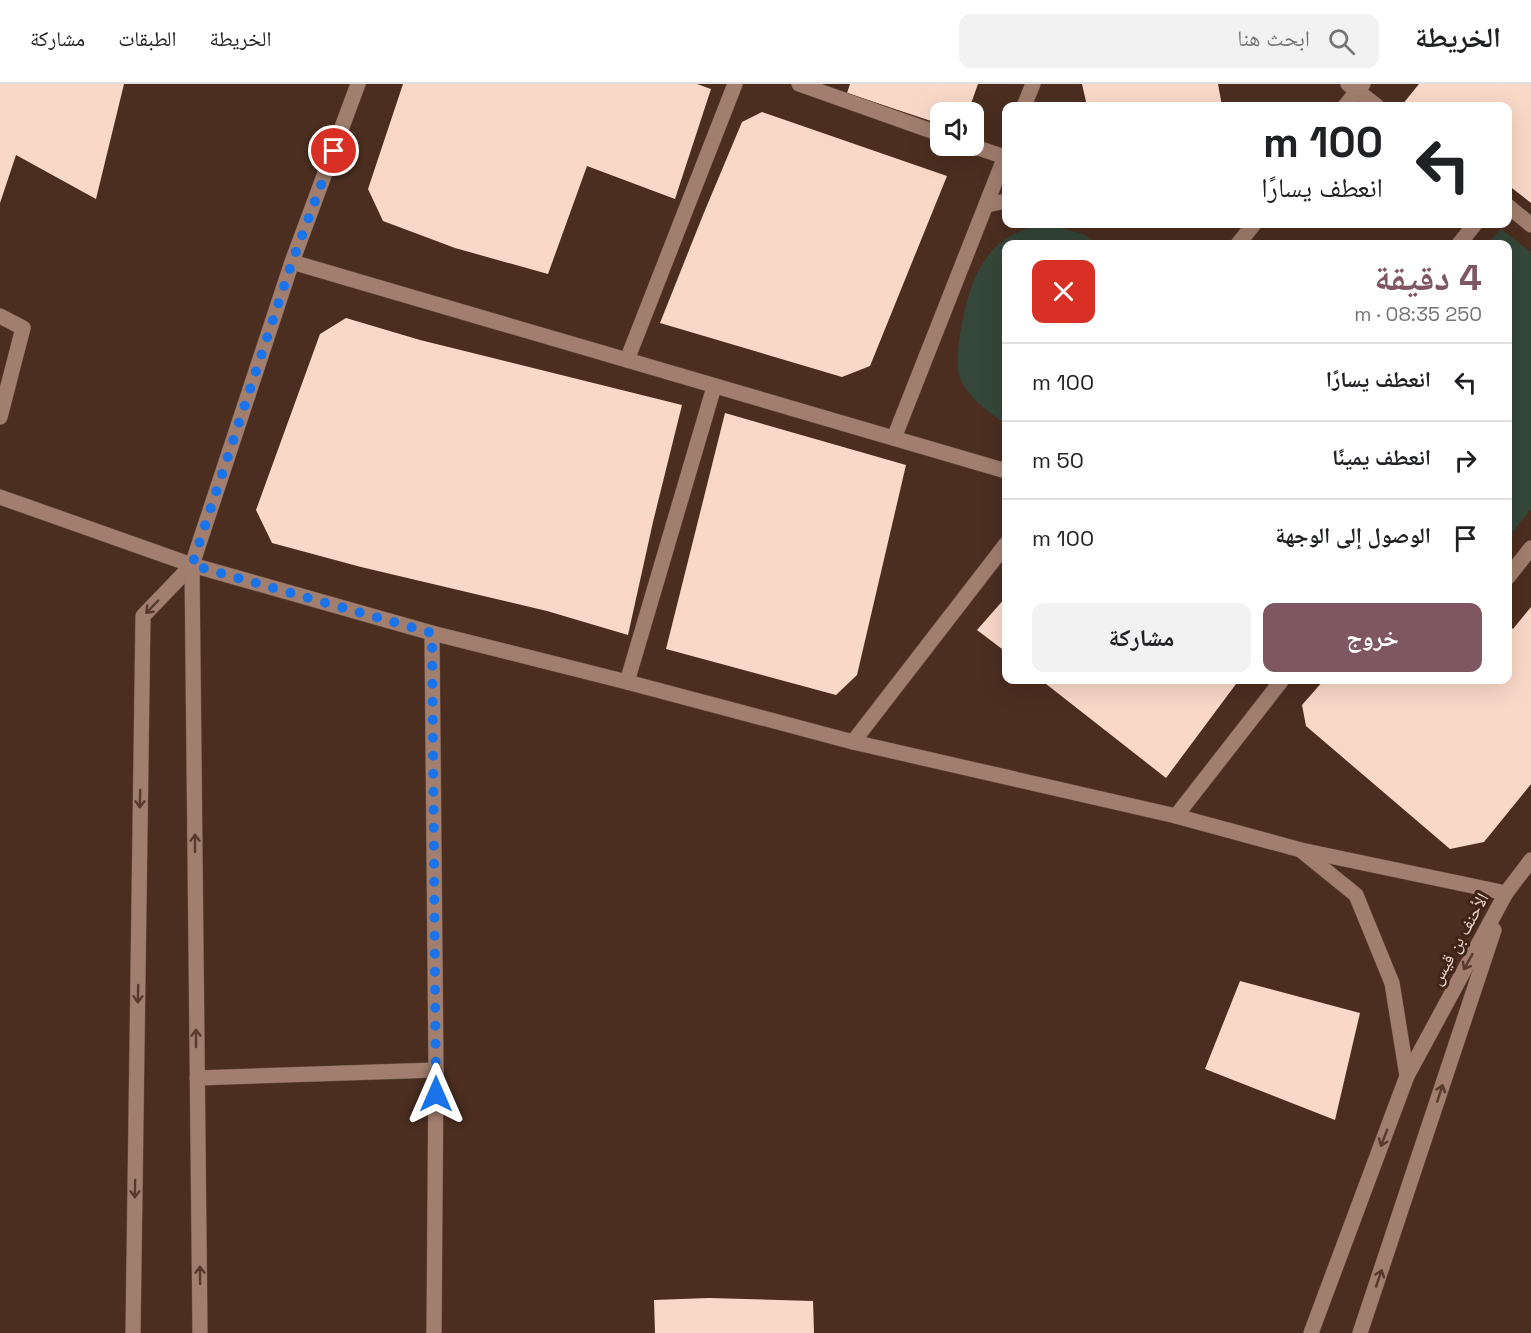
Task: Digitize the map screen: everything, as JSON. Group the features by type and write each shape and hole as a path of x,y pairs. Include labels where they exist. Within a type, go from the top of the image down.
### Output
{"street":[{"path":"200,1333 192,565 292,262 358,84"},
{"path":"627,360 735,84"},
{"path":"1026,102 1033,84"},
{"path":"809,86 930,130"},
{"path":"1347,102 1356,86 1373,102"},
{"path":"984,149 1002,154"},
{"path":"894,438 1002,166"},
{"path":"987,205 1002,202"},
{"path":"1512,209 1531,225"},
{"path":"1241,240 1251,228"},
{"path":"1462,240 1472,228"},
{"path":"292,262 1002,470"},
{"path":"0,316 23,328 0,417"},
{"path":"627,682 714,387"},
{"path":"0,497 192,565 432,633 854,742 1176,816 1300,850 1506,893 1531,860"},
{"path":"1512,572 1531,548"},
{"path":"854,742 1002,549"},
{"path":"133,1333 143,616 192,565"},
{"path":"432,633 436,1070 434,1333"},
{"path":"1176,816 1279,684"},
{"path":"1300,850 1356,895 1392,983 1407,1076"},
{"name":"الأحنف بن قيس","path":"1311,1333 1407,1076 1506,893"},
{"name":"الأحنف بن قيس","path":"1359,1333 1506,893"},
{"path":"197,1078 436,1070"}],"green space":[{"path":"1030,228 1061,228 1083,234 1092,240 1005,240"},
{"path":"1501,229 1531,252 1531,509 1512,533 1512,240 1491,240"},
{"path":"1002,242 1001,421 972,397 963,385 958,361 959,339 968,296 980,267"}],"building":[{"path":"0,84 124,84 96,199 16,155 0,203"},
{"path":"403,84 697,84 711,89 675,199 587,166 548,274 455,248 383,221 368,189"},
{"path":"850,84 978,84 972,102 930,102 930,121 847,93"},
{"path":"1082,84 1218,84 1221,102 1086,102"},
{"path":"1419,84 1531,84 1531,203 1512,188 1512,102 1404,102"},
{"path":"762,112 947,176 870,366 842,377 660,323 742,122"},
{"path":"346,318 420,340 682,405 628,635 547,611 361,567 272,543 256,510 320,334"},
{"path":"725,413 906,465 857,675 836,695 666,649"},
{"path":"1002,602 1002,649 977,630"},
{"path":"1531,607 1531,784 1484,842 1450,849 1306,726 1302,705 1320,684 1512,684 1513,629"},
{"path":"1046,684 1236,684 1166,778"},
{"path":"1240,981 1360,1013 1335,1120 1205,1069"},
{"path":"709,1298 813,1301 814,1333 655,1333 654,1300"}],"route":[{"path":"334,151 292,262 192,565 432,633 436,1094"}]}
